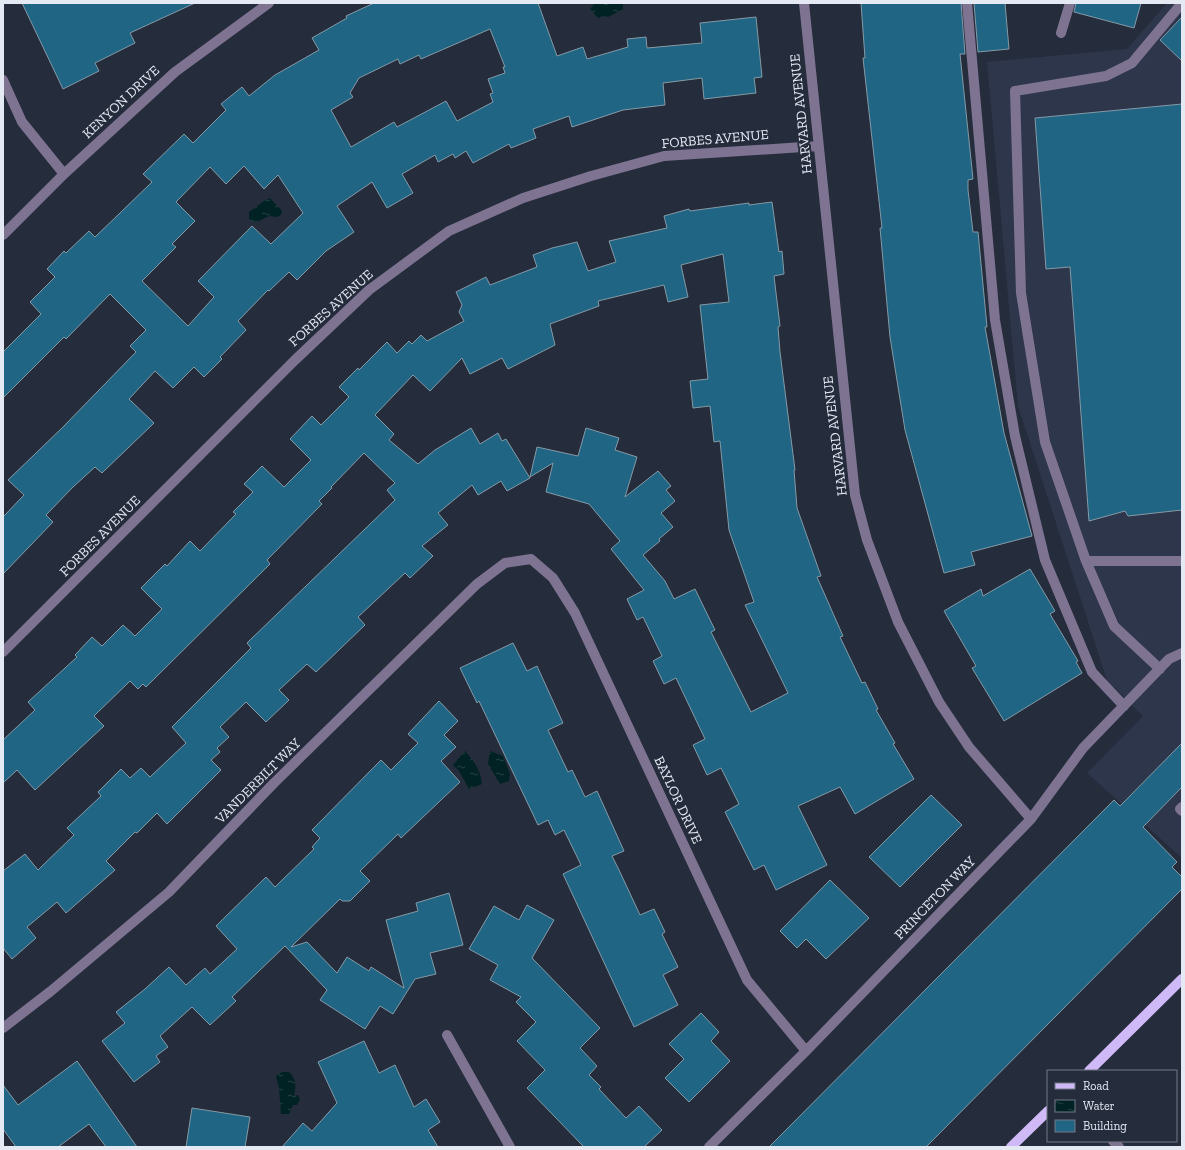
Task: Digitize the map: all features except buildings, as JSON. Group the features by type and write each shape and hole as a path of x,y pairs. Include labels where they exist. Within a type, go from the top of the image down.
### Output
{"main road":[{"path":"1090,1070 1182,979"},
{"path":"1012,1147 1047,1112"}],"street":[{"name":"KENYON DRIVE","path":"3,235 64,174 175,72 270,3"},
{"name":"HARVARD AVENUE","path":"804,3 855,495 867,540 898,622 939,702 969,747 1031,819"},
{"path":"967,3 995,320 1015,436 1045,560 1092,672 1124,706"},
{"path":"1061,33 1070,3"},
{"path":"1160,669 1114,626 1086,561 1044,442 1021,293 1015,91 1106,76 1132,63 1182,3"},
{"path":"3,80 22,122 64,174"},
{"name":"FORBES AVENUE","path":"3,652 295,360 369,290 449,231 523,198 591,176 664,156 818,146"},
{"name":"VANDERBILT WAY","path":"3,1028 51,991 169,892 274,783 476,584 505,564 531,559"},
{"name":"BAYLOR DRIVE","path":"531,559 553,578 575,613 747,980 806,1051"},
{"path":"1086,561 1182,561"},
{"name":"PRINCETON WAY","path":"709,1147 806,1051 1031,819 1083,748 1169,659 1182,653"},
{"path":"1182,807 1180,809 1182,811"},
{"path":"447,1035 510,1147"}],"shaded area":[{"path":"1167,3 1182,3 1182,858 1087,773 1143,716 1107,680 1018,406 987,62 1127,49"}],"water":[{"path":"595,3 623,3 623,9 608,17 603,16 598,18 590,9"},
{"path":"270,198 282,211 281,215 277,217 269,216 255,223 249,219 249,212"},
{"path":"465,751 476,766 482,784 469,789 459,771 453,765"},
{"path":"490,751 503,756 510,774 509,781 500,784 488,764"},
{"path":"282,1072 289,1072 292,1075 295,1083 294,1096 298,1095 300,1099 297,1105 293,1105 289,1114 281,1114 279,1088 276,1076"}]}
